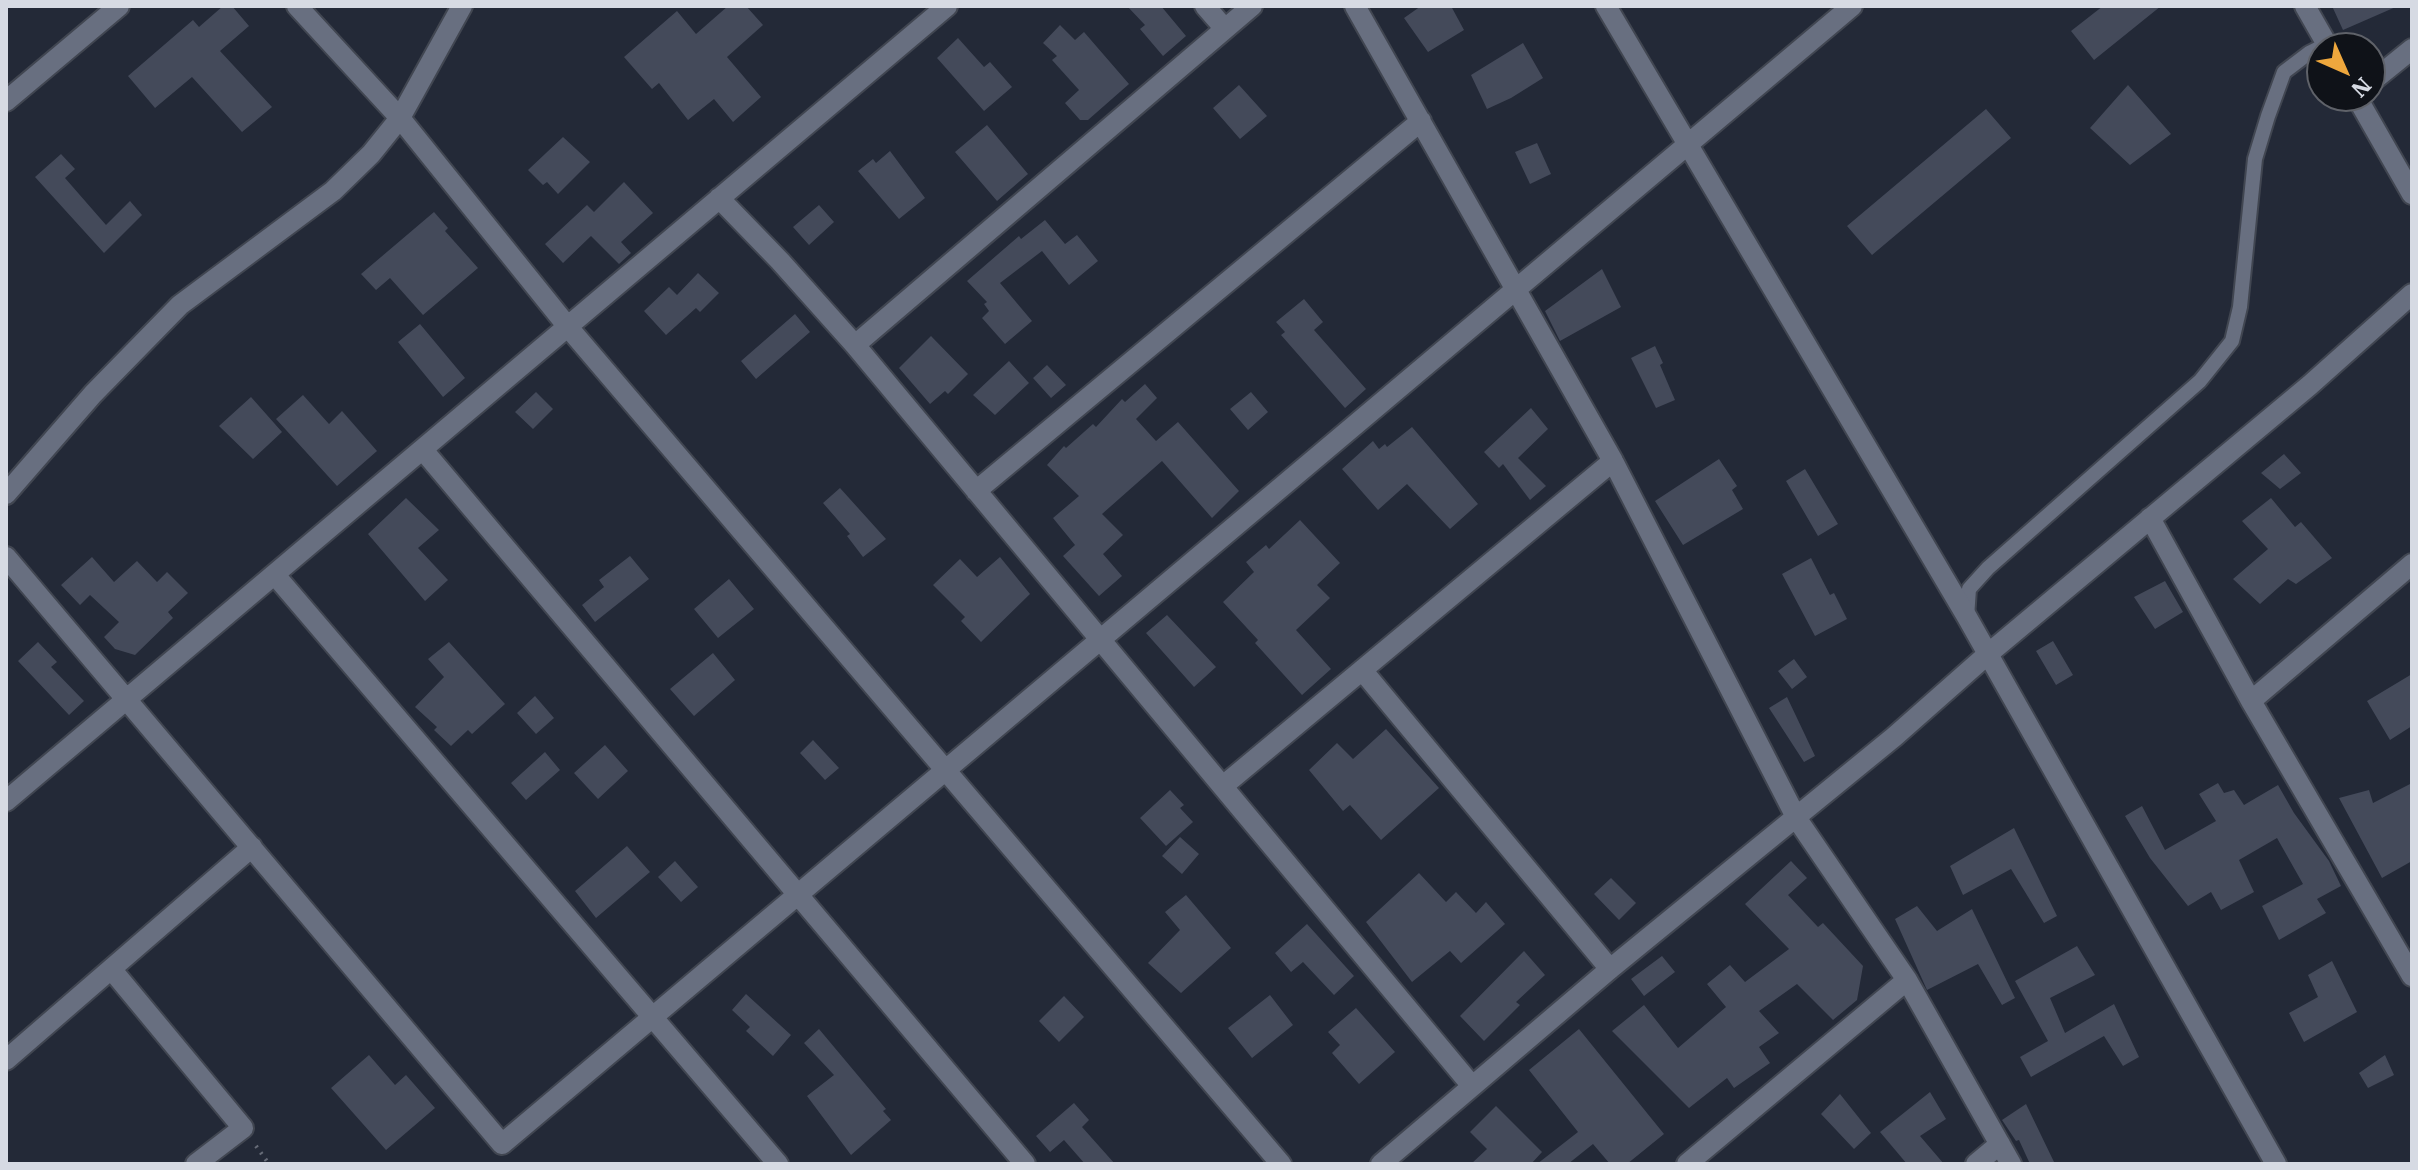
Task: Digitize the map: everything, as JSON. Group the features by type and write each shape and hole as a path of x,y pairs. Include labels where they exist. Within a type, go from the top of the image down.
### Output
{"street":[{"path":"6,101 119,6"},
{"path":"297,6 400,118 568,327 1281,1164"},
{"path":"6,494 93,394 180,305 333,191 371,154 400,118 462,6"},
{"path":"6,801 947,6"},
{"path":"1205,6 1225,29"},
{"path":"855,345 1252,6"},
{"path":"1355,6 1613,461 1797,819 1907,980 2011,1164"},
{"path":"1606,6 1967,617 2276,1164"},
{"path":"6,557 502,1144 1852,6"},
{"path":"2305,6 2320,32"},
{"path":"2386,70 2412,49"},
{"path":"2365,112 2412,194"},
{"path":"976,491 1421,121"},
{"path":"719,198 855,345 1472,1086"},
{"path":"1381,1164 1610,969 1797,819 1988,654 2310,385 2412,294"},
{"path":"423,450 1025,1164"},
{"path":"1223,786 1613,461"},
{"path":"2150,518 2251,701 2412,976"},
{"path":"2251,701 2411,568"},
{"path":"275,575 778,1164"},
{"path":"1362,670 1610,969"},
{"path":"6,1060 252,847"},
{"path":"112,970 243,1128 196,1164"},
{"path":"1687,1164 1907,980"},
{"path":"1976,1164 2000,1144"}],"lane":[{"path":"1967,617 1969,589 1988,568 2200,381 2232,341 2240,307 2255,159 2284,72 2306,55"}],"building":[{"path":"223,6 232,6 249,26 220,51 272,107 242,132 192,77 155,108 128,76 193,20 199,27"},
{"path":"728,6 746,6 763,25 727,57 761,97 733,122 714,99 688,120 659,83 652,89 624,57 677,11 696,34"},
{"path":"1127,6 1161,6 1186,36 1163,56 1140,29 1145,25"},
{"path":"1421,6 1451,6 1464,30 1428,52 1404,18"},
{"path":"2103,6 2161,6 2094,60 2071,31"},
{"path":"2332,6 2398,6 2343,30"},
{"path":"1060,25 1075,40 1084,32 1129,84 1088,120 1080,120 1065,103 1079,90 1052,60 1057,56 1043,43"},
{"path":"958,38 984,67 990,62 1012,87 984,111 937,58"},
{"path":"1523,43 1543,78 1487,109 1471,75"},
{"path":"1239,85 1267,116 1240,139 1213,108"},
{"path":"2128,85 2171,134 2130,165 2090,128"},
{"path":"1986,109 2011,138 1872,255 1847,226"},
{"path":"987,125 1028,174 997,201 955,152"},
{"path":"563,137 590,162 558,194 547,182 543,185 528,170"},
{"path":"1537,143 1551,174 1530,184 1515,152"},
{"path":"890,151 925,198 899,219 858,171 873,159 876,163"},
{"path":"61,154 75,169 65,178 106,225 130,201 142,215 104,253 35,177"},
{"path":"624,182 653,213 621,242 631,253 619,264 591,236 563,263 545,244 587,205 594,212"},
{"path":"819,205 834,222 809,245 793,227"},
{"path":"434,212 448,228 445,231 478,268 423,315 390,278 376,290 361,274"},
{"path":"1045,220 1065,244 1077,235 1098,261 1069,285 1042,251 1000,283 1032,321 1005,344 982,318 989,311 984,304 987,302 967,281 1019,236 1021,239"},
{"path":"1602,269 1621,307 1560,341 1545,311"},
{"path":"698,273 719,293 700,312 696,308 666,335 644,311 669,287 677,295"},
{"path":"1304,299 1323,322 1314,330 1366,389 1345,408 1281,335 1285,332 1276,322"},
{"path":"795,314 810,332 756,379 741,361"},
{"path":"420,324 465,378 443,397 398,342"},
{"path":"931,336 968,374 948,394 945,391 930,404 899,368"},
{"path":"1655,346 1675,400 1656,408 1631,358"},
{"path":"1009,361 1029,383 995,415 973,395"},
{"path":"1047,365 1066,385 1051,398 1033,378"},
{"path":"1145,384 1157,398 1136,419 1156,441 1178,422 1239,491 1212,518 1162,461 1102,514 1123,535 1103,554 1122,576 1099,596 1063,556 1075,545 1053,518 1079,496 1047,465 1064,446 1066,448 1093,424 1096,427 1122,399 1125,402"},
{"path":"536,392 553,409 533,429 515,412"},
{"path":"1251,392 1268,412 1248,430 1230,409"},
{"path":"303,395 329,424 342,411 377,451 337,486 276,419"},
{"path":"251,397 282,432 253,459 219,426"},
{"path":"1531,408 1548,429 1518,458 1546,486 1530,500 1503,464 1499,468 1484,452"},
{"path":"1412,427 1478,504 1450,529 1407,484 1378,510 1342,469 1373,441 1379,449 1385,444 1387,447"},
{"path":"2284,454 2301,473 2280,489 2261,473"},
{"path":"1719,459 1737,486 1732,490 1743,509 1683,545 1655,501"},
{"path":"1805,469 1838,524 1818,536 1786,481"},
{"path":"840,488 886,539 863,557 847,536 850,534 823,503"},
{"path":"406,498 439,530 418,548 448,580 425,601 368,534"},
{"path":"2271,498 2295,527 2301,522 2332,558 2296,584 2288,579 2260,604 2233,579 2268,549 2242,521"},
{"path":"1300,520 1340,563 1317,585 1330,598 1296,630 1331,669 1302,695 1223,602 1254,572 1246,562 1266,545 1269,549"},
{"path":"630,556 649,579 595,622 582,605 604,587 599,580"},
{"path":"92,557 114,582 137,561 157,582 167,572 188,593 168,612 173,618 135,655 115,649 104,637 119,622 90,595 80,605 61,585"},
{"path":"1000,557 1030,594 981,642 961,621 965,617 933,585 960,559 977,577"},
{"path":"1811,558 1830,595 1834,593 1847,619 1815,636 1782,574"},
{"path":"729,579 754,609 718,638 694,609"},
{"path":"2165,581 2183,612 2155,629 2134,597"},
{"path":"1167,615 1216,667 1194,687 1146,633"},
{"path":"2053,641 2073,675 2056,685 2036,651"},
{"path":"38,642 57,662 51,667 84,701 69,715 18,661"},
{"path":"449,642 505,704 472,734 468,730 451,746 434,730 437,727 415,707 444,677 428,659"},
{"path":"713,653 735,680 694,716 670,689"},
{"path":"1794,659 1807,677 1792,689 1778,671"},
{"path":"2412,674 2412,726 2390,740 2367,701"},
{"path":"535,696 554,718 536,734 517,713"},
{"path":"1787,697 1815,756 1804,762 1769,708"},
{"path":"1386,729 1439,788 1381,840 1350,805 1343,811 1309,770 1337,743 1353,759"},
{"path":"813,740 839,768 825,780 800,753"},
{"path":"605,745 628,771 598,799 574,773"},
{"path":"545,752 560,770 526,800 511,783"},
{"path":"2218,783 2224,793 2234,790 2244,805 2278,785 2329,861 2341,886 2317,899 2326,913 2279,940 2262,906 2303,884 2277,838 2239,860 2254,892 2221,910 2211,892 2188,906 2150,858 2125,816 2142,806 2165,850 2216,821 2199,794"},
{"path":"2412,783 2412,861 2382,878 2339,798 2369,790 2373,803"},
{"path":"1170,790 1184,805 1180,808 1193,822 1166,846 1140,818"},
{"path":"2014,828 2057,916 2044,923 2011,869 1963,895 1950,866"},
{"path":"1180,837 1199,854 1182,874 1162,856"},
{"path":"627,846 650,872 596,918 575,891"},
{"path":"675,861 698,887 681,902 658,877"},
{"path":"1791,861 1807,878 1788,895 1818,927 1823,923 1863,966 1857,1000 1833,1020 1797,984 1759,1011 1779,1033 1759,1047 1770,1063 1734,1088 1727,1078 1689,1108 1612,1031 1644,1005 1678,1048 1726,1007 1707,984 1730,965 1745,982 1789,949 1745,904"},
{"path":"1419,873 1446,902 1456,892 1476,913 1486,902 1505,924 1461,963 1450,951 1412,982 1366,922"},
{"path":"1611,878 1636,903 1619,920 1594,894"},
{"path":"1186,895 1231,948 1181,993 1148,963 1180,930 1165,912"},
{"path":"1917,906 1937,931 1972,909 2015,998 2002,1005 1978,964 1927,990 1895,919"},
{"path":"1307,924 1354,976 1334,995 1303,962 1291,972 1275,953"},
{"path":"2077,946 2095,975 2050,998 2065,1033 2114,1004 2139,1057 2123,1066 2104,1036 2031,1077 2020,1057 2048,1041 2015,981"},
{"path":"1524,951 1545,975 1516,1002 1520,1005 1484,1041 1460,1016"},
{"path":"1662,956 1675,972 1644,996 1631,979"},
{"path":"2332,961 2357,1012 2304,1042 2289,1013 2318,997 2308,975"},
{"path":"746,994 791,1035 773,1056 746,1031 750,1027 732,1010"},
{"path":"1270,995 1293,1025 1252,1058 1228,1028"},
{"path":"1064,996 1084,1017 1059,1042 1039,1021"},
{"path":"1356,1008 1395,1052 1359,1084 1332,1053 1340,1045 1328,1032"},
{"path":"819,1029 886,1109 883,1111 891,1120 851,1155 807,1096 834,1075 804,1043"},
{"path":"1579,1029 1664,1134 1627,1164 1610,1164 1593,1144 1568,1164 1537,1164 1578,1132 1529,1070"},
{"path":"369,1055 395,1085 406,1075 435,1108 386,1150 331,1088"},
{"path":"2385,1055 2394,1075 2368,1088 2359,1073"},
{"path":"1930,1092 1946,1119 1920,1136 1944,1164 1907,1164 1880,1132"},
{"path":"1840,1094 1871,1133 1854,1149 1821,1114"},
{"path":"1074,1103 1089,1120 1082,1127 1115,1164 1085,1164 1064,1140 1050,1152 1036,1136"},
{"path":"2026,1104 2055,1164 2030,1164 2019,1140 2016,1141 2002,1120"},
{"path":"1496,1106 1542,1152 1531,1164 1471,1164 1487,1149 1470,1132"}]}
